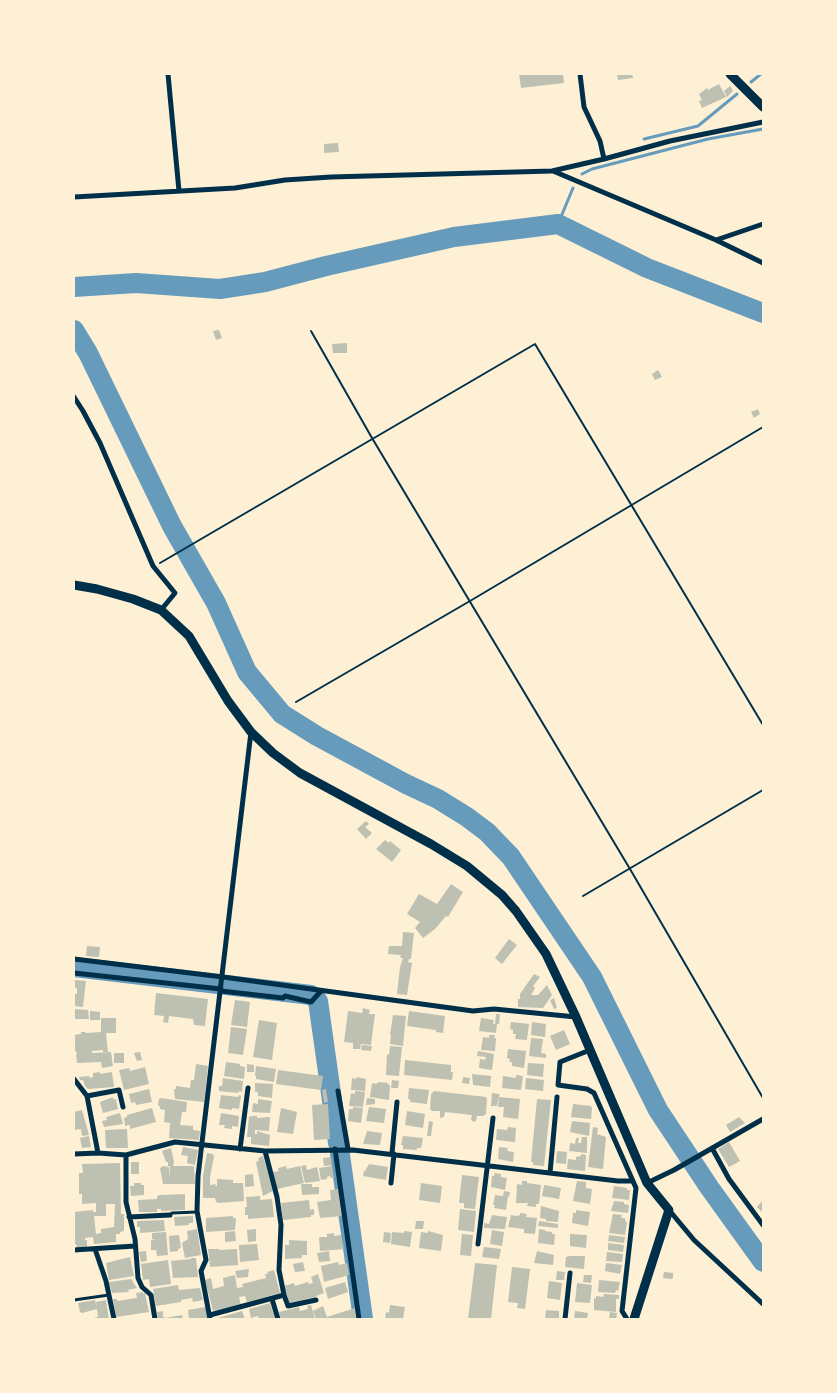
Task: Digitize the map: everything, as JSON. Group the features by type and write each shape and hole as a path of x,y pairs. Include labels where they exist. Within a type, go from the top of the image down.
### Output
{"street":[{"path":"168,74 179,191"},
{"path":"580,74 584,108 600,141 604,159"},
{"path":"730,74 763,107"},
{"path":"74,197 235,188 285,180 552,171 670,141 763,122"},
{"path":"552,171 716,240 763,263"},
{"path":"716,240 763,224"},
{"path":"74,397 100,443 153,566 175,593 161,610"},
{"path":"74,585 97,588 161,610 188,636 228,702 251,732 273,753 300,773 431,844 467,866 491,885 516,911 546,954 576,1017 647,1183 694,1240 763,1304"},
{"path":"251,732 198,1176 198,1212 206,1260 201,1270 210,1317 284,1295"},
{"path":"74,959 473,1010 494,1009 576,1017"},
{"path":"74,972 283,998 285,996 311,1002 321,991"},
{"path":"590,1050 560,1062 558,1084 587,1089 594,1093 636,1188 622,1311 627,1319"},
{"path":"74,1079 87,1096 98,1153"},
{"path":"240,1149 248,1088"},
{"path":"87,1096 119,1090 123,1107"},
{"path":"338,1091 348,1149"},
{"path":"550,1173 557,1097"},
{"path":"391,1183 397,1102"},
{"path":"478,1244 493,1118"},
{"path":"647,1183 674,1170 763,1119"},
{"path":"74,1154 126,1155 174,1142 265,1151 348,1149 618,1181 632,1181"},
{"path":"712,1148 729,1179 763,1225"},
{"path":"335,1149 359,1319"},
{"path":"265,1151 277,1197 281,1225 279,1270 284,1295 288,1306 316,1300"},
{"path":"126,1155 126,1202 135,1246 138,1278 142,1287 151,1295 155,1319"},
{"path":"634,1319 669,1210"},
{"path":"129,1217 170,1214"},
{"path":"74,1250 135,1246"},
{"path":"95,1249 114,1319"},
{"path":"565,1319 570,1273"},
{"path":"272,1299 278,1319"}],"lane":[{"path":"170,1214 198,1212"},
{"path":"74,1300 109,1295"}],"path":[{"path":"311,331 372,438 630,869 763,1098"},
{"path":"165,560 535,344 763,725"},
{"path":"296,702 763,427"},
{"path":"583,896 763,790"}],"building":[{"path":"519,74 563,74 564,83 521,88"},
{"path":"617,74 632,74 633,78 618,80"},
{"path":"719,84 726,97 702,108 699,101 702,100 699,94 707,88 708,90"},
{"path":"730,86 733,91 727,97 724,91"},
{"path":"338,143 339,152 324,153 324,144"},
{"path":"219,330 222,338 216,340 213,331"},
{"path":"347,343 347,353 333,353 332,344"},
{"path":"658,370 662,377 655,380 652,374"},
{"path":"758,409 760,414 754,418 751,412"},
{"path":"366,821 369,824 365,827 372,833 366,839 357,829"},
{"path":"385,840 389,843 390,841 401,850 392,862 376,849"},
{"path":"451,884 463,892 448,917 446,916 435,929 423,938 415,928 420,922 407,914 419,894 437,904"},
{"path":"403,932 414,933 411,959 408,962 412,963 407,995 397,994 403,958 400,958 401,955 388,954 389,946 402,946"},
{"path":"509,939 517,945 502,964 495,958"},
{"path":"87,946 100,947 99,957 86,956"},
{"path":"534,974 540,977 533,986 535,988 531,995 538,995 547,985 552,995 543,1008 518,1007 520,994"},
{"path":"75,980 86,981 83,1007 74,1006 74,993 77,994 77,988 74,988"},
{"path":"156,993 208,999 205,1026 194,1025 193,1019 169,1016 168,1023 163,1022 164,1016 154,1015"},
{"path":"554,998 557,1008 554,1009 550,1000"},
{"path":"235,1000 250,1002 247,1027 231,1025"},
{"path":"363,1008 370,1010 369,1014 375,1014 371,1045 361,1044 360,1049 353,1049 353,1043 344,1042 348,1011 362,1013"},
{"path":"74,1009 88,1010 89,1019 74,1019"},
{"path":"90,1011 100,1012 100,1020 90,1020"},
{"path":"409,1011 445,1016 443,1033 436,1032 436,1030 407,1026"},
{"path":"496,1014 500,1014 499,1024 495,1024"},
{"path":"393,1015 406,1016 403,1046 390,1044"},
{"path":"101,1018 116,1018 116,1033 106,1033 108,1052 103,1052 103,1050 92,1051 92,1053 111,1052 113,1066 102,1068 101,1062 77,1063 77,1054 74,1051 74,1035 81,1034 81,1032 101,1032"},
{"path":"481,1018 494,1020 493,1024 497,1024 496,1033 479,1031"},
{"path":"259,1020 277,1023 272,1060 253,1057"},
{"path":"511,1022 529,1024 527,1040 515,1039 516,1034 513,1034 513,1030 510,1029"},
{"path":"532,1022 546,1024 545,1037 531,1035"},
{"path":"231,1027 247,1029 243,1055 228,1053"},
{"path":"564,1030 570,1044 556,1050 550,1036"},
{"path":"489,1035 495,1035 495,1051 481,1050 483,1037 489,1038"},
{"path":"531,1038 543,1039 541,1053 546,1054 546,1058 529,1056"},
{"path":"362,1045 372,1046 371,1051 361,1050"},
{"path":"390,1046 402,1047 399,1076 386,1075 387,1054 389,1055"},
{"path":"508,1049 526,1051 524,1068 512,1066 512,1062 509,1062 510,1059 507,1058"},
{"path":"478,1051 494,1054 492,1070 479,1068 480,1059 485,1060 486,1057 477,1056"},
{"path":"140,1052 142,1060 137,1061 134,1053"},
{"path":"114,1053 124,1053 124,1063 114,1063"},
{"path":"405,1060 451,1065 451,1072 453,1072 452,1080 404,1075"},
{"path":"226,1062 240,1064 240,1066 245,1067 244,1079 224,1076"},
{"path":"528,1063 544,1064 543,1077 527,1075"},
{"path":"196,1064 208,1066 204,1102 175,1099 174,1089 176,1089 176,1086 190,1088 191,1080 194,1080"},
{"path":"247,1064 254,1065 254,1072 247,1072"},
{"path":"256,1066 276,1069 274,1082 256,1079"},
{"path":"145,1067 149,1084 124,1090 119,1070 129,1068 130,1071"},
{"path":"278,1070 323,1076 321,1090 276,1084"},
{"path":"100,1072 100,1074 112,1072 114,1087 88,1089 79,1077 89,1076 90,1078 93,1077 93,1073"},
{"path":"472,1074 491,1076 490,1087 473,1085"},
{"path":"516,1075 523,1076 521,1090 502,1088 503,1076 516,1078"},
{"path":"357,1077 366,1079 365,1091 351,1090 352,1078 356,1079"},
{"path":"463,1077 470,1078 469,1084 462,1083"},
{"path":"223,1078 243,1081 242,1092 219,1091"},
{"path":"526,1078 544,1080 543,1091 525,1089"},
{"path":"392,1080 399,1081 398,1088 391,1088"},
{"path":"378,1082 390,1085 389,1100 370,1097 372,1083 377,1084"},
{"path":"255,1083 273,1084 272,1098 258,1096 258,1092 255,1092"},
{"path":"409,1088 429,1090 427,1104 410,1102 410,1099 408,1099"},
{"path":"149,1089 152,1102 136,1105 135,1102 131,1103 129,1094"},
{"path":"326,1089 328,1102 324,1103 322,1090"},
{"path":"355,1091 365,1092 363,1107 349,1106 351,1093 355,1094"},
{"path":"434,1091 486,1097 486,1114 477,1116 474,1122 471,1120 472,1115 445,1112 444,1117 440,1118 440,1111 432,1111 430,1109 431,1094"},
{"path":"492,1093 500,1094 497,1106 491,1106"},
{"path":"221,1095 241,1096 239,1109 219,1108"},
{"path":"113,1097 113,1099 116,1099 118,1109 103,1113 100,1102"},
{"path":"499,1097 520,1099 518,1119 503,1117 504,1107 498,1107"},
{"path":"367,1098 375,1099 375,1104 366,1105"},
{"path":"159,1099 187,1102 186,1112 182,1112 180,1125 193,1126 193,1130 200,1131 199,1140 169,1138 170,1123 164,1122 165,1110 160,1109 160,1106 158,1106"},
{"path":"258,1099 272,1101 270,1113 252,1112 253,1103 258,1104"},
{"path":"537,1099 551,1100 544,1166 533,1165 533,1162 531,1162"},
{"path":"328,1104 330,1139 314,1140 312,1105"},
{"path":"573,1104 591,1106 591,1119 571,1117"},
{"path":"353,1107 363,1108 361,1123 348,1121 349,1109 353,1109"},
{"path":"369,1107 386,1109 384,1123 366,1121"},
{"path":"152,1108 156,1122 130,1129 130,1125 125,1126 124,1118 127,1115"},
{"path":"281,1108 297,1112 293,1134 277,1132"},
{"path":"82,1110 89,1135 82,1136 81,1129 74,1130 74,1112"},
{"path":"407,1111 425,1114 423,1128 405,1125"},
{"path":"120,1113 123,1124 104,1127 102,1121 107,1120 106,1117"},
{"path":"221,1113 239,1116 238,1127 232,1126 232,1129 224,1128 225,1125 219,1125"},
{"path":"257,1116 257,1118 270,1117 269,1131 255,1130 255,1134 257,1134 257,1131 270,1135 269,1146 251,1144 251,1137 247,1137 249,1117"},
{"path":"739,1117 745,1123 730,1132 726,1125"},
{"path":"429,1121 433,1122 431,1136 427,1136"},
{"path":"572,1121 590,1123 589,1136 570,1132"},
{"path":"508,1127 516,1128 515,1142 496,1140 497,1129 507,1130"},
{"path":"593,1127 598,1128 597,1134 606,1137 603,1169 588,1167"},
{"path":"127,1129 128,1148 106,1148 105,1130"},
{"path":"367,1131 382,1133 380,1145 363,1144"},
{"path":"89,1136 91,1147 82,1148 80,1138"},
{"path":"403,1136 423,1138 421,1148 417,1148 417,1150 403,1149 403,1145 401,1145"},
{"path":"582,1137 587,1137 587,1153 569,1151 570,1143 575,1144 576,1138 579,1138 578,1143 581,1143"},
{"path":"729,1142 740,1161 729,1167 718,1149"},
{"path":"183,1147 198,1150 195,1165 187,1163 188,1156 181,1155"},
{"path":"499,1147 508,1148 507,1151 514,1152 513,1162 498,1159"},
{"path":"171,1148 173,1166 194,1166 195,1184 163,1184 160,1168 162,1166 169,1167 170,1179 170,1166 168,1166 162,1151"},
{"path":"557,1151 567,1152 566,1164 556,1163"},
{"path":"207,1153 213,1154 214,1157 210,1185 216,1184 215,1186 217,1186 217,1179 233,1180 233,1183 243,1183 244,1201 219,1203 216,1202 215,1198 203,1198 203,1176"},
{"path":"581,1154 586,1155 585,1171 567,1169 568,1159 576,1160 576,1157 581,1156"},
{"path":"263,1156 273,1191 263,1196 256,1162"},
{"path":"331,1157 332,1165 324,1166 323,1158"},
{"path":"131,1162 139,1162 139,1174 131,1174"},
{"path":"120,1163 121,1214 124,1214 124,1231 116,1234 116,1242 94,1244 93,1237 85,1238 87,1240 87,1247 77,1248 76,1244 74,1244 74,1212 93,1210 93,1212 96,1212 96,1203 82,1204 82,1194 79,1194 79,1173 83,1173 82,1164","holes":["106,1204 115,1204 114,1227 101,1229 101,1233 96,1234 94,1216 106,1216"]},
{"path":"369,1164 388,1167 386,1180 363,1176"},
{"path":"306,1165 307,1170 317,1167 320,1181 305,1183 301,1166"},
{"path":"286,1166 287,1169 300,1166 304,1183 277,1189 273,1172 279,1171 278,1168"},
{"path":"332,1166 334,1178 330,1176 327,1179 321,1180 319,1168"},
{"path":"495,1173 507,1178 505,1190 491,1187 492,1176"},
{"path":"253,1174 254,1186 245,1187 245,1175"},
{"path":"462,1175 479,1177 475,1209 464,1208 464,1203 459,1203"},
{"path":"522,1181 541,1185 539,1204 536,1204 536,1207 527,1206 528,1203 516,1203 517,1184 522,1185"},
{"path":"577,1181 586,1182 586,1188 592,1189 590,1204 573,1201"},
{"path":"134,1183 144,1185 144,1195 131,1196 130,1186 134,1186"},
{"path":"421,1183 442,1186 440,1203 419,1200"},
{"path":"301,1184 312,1184 312,1187 319,1187 319,1194 302,1195"},
{"path":"544,1185 561,1188 559,1199 542,1196"},
{"path":"614,1186 630,1190 629,1200 612,1198"},
{"path":"338,1189 342,1216 320,1218 317,1202 331,1200 330,1190"},
{"path":"504,1191 510,1192 506,1210 494,1208 495,1195 503,1196"},
{"path":"185,1194 185,1210 161,1211 161,1209 157,1209 157,1212 139,1212 138,1200 157,1199 157,1196 160,1195"},
{"path":"260,1196 260,1200 272,1199 274,1217 248,1219 248,1215 245,1215 245,1207 247,1207 246,1197"},
{"path":"309,1200 310,1210 314,1209 314,1215 283,1220 281,1203"},
{"path":"614,1201 624,1202 624,1204 629,1205 628,1213 611,1211"},
{"path":"762,1201 763,1210 762,1212 757,1207"},
{"path":"541,1206 559,1211 558,1222 546,1221 546,1219 540,1218"},
{"path":"460,1209 476,1211 474,1232 458,1230"},
{"path":"576,1210 590,1212 588,1226 572,1223 573,1213 576,1213"},
{"path":"520,1213 527,1214 526,1217 537,1218 535,1234 524,1233 524,1229 508,1227 511,1215 517,1216"},
{"path":"613,1214 622,1215 621,1218 625,1218 627,1222 625,1235 609,1233"},
{"path":"492,1215 507,1217 505,1229 484,1228 484,1223 489,1224"},
{"path":"193,1216 193,1223 175,1226 174,1217"},
{"path":"233,1216 233,1218 236,1218 235,1230 206,1232 206,1218"},
{"path":"164,1220 165,1231 140,1233 140,1227 137,1227 137,1221"},
{"path":"416,1221 424,1221 423,1229 415,1229"},
{"path":"539,1221 558,1224 558,1228 538,1226"},
{"path":"197,1229 201,1255 185,1258 182,1243 188,1239 187,1231"},
{"path":"256,1229 256,1241 248,1242 247,1230"},
{"path":"539,1229 555,1234 554,1245 538,1243"},
{"path":"492,1230 504,1232 502,1246 490,1244"},
{"path":"235,1231 236,1241 225,1242 225,1232"},
{"path":"404,1231 412,1232 410,1247 391,1244 392,1232 404,1233"},
{"path":"428,1231 443,1235 441,1251 419,1248 421,1232 428,1233"},
{"path":"166,1232 168,1255 157,1256 156,1250 151,1250 151,1240 155,1240 152,1239 152,1233"},
{"path":"384,1232 391,1233 390,1243 383,1242"},
{"path":"334,1233 334,1236 341,1235 344,1249 320,1251 319,1237 327,1237 327,1234"},
{"path":"462,1234 473,1235 471,1256 460,1255"},
{"path":"570,1234 587,1235 586,1248 570,1246"},
{"path":"179,1235 181,1248 178,1251 170,1252 169,1236"},
{"path":"609,1235 625,1237 624,1243 608,1241"},
{"path":"289,1240 307,1241 307,1255 302,1255 302,1258 285,1259 285,1245 289,1245"},
{"path":"608,1243 624,1245 623,1252 608,1250"},
{"path":"257,1244 259,1260 240,1262 239,1245"},
{"path":"484,1247 501,1249 499,1259 482,1257"},
{"path":"208,1249 237,1249 238,1265 210,1267"},
{"path":"146,1251 147,1261 141,1262 139,1252"},
{"path":"329,1251 330,1261 319,1262 317,1253"},
{"path":"537,1251 554,1255 553,1265 534,1263"},
{"path":"607,1252 623,1254 622,1262 606,1261"},
{"path":"585,1256 584,1269 565,1267 566,1257"},
{"path":"130,1257 134,1276 109,1280 106,1263"},
{"path":"196,1258 198,1277 173,1278 171,1261"},
{"path":"168,1260 171,1284 150,1287 149,1279 143,1280 141,1264"},
{"path":"303,1262 305,1271 295,1272 293,1264"},
{"path":"338,1262 339,1265 347,1263 349,1275 324,1282 321,1266"},
{"path":"475,1263 497,1265 491,1319 468,1319"},
{"path":"606,1263 622,1265 620,1274 605,1271"},
{"path":"512,1267 530,1269 525,1309 517,1308 518,1303 508,1302"},
{"path":"249,1269 248,1277 237,1278 235,1271"},
{"path":"274,1270 280,1293 247,1302 245,1296 239,1297 241,1306 213,1311 205,1280 211,1278 213,1289 224,1286 223,1278 235,1275 237,1288 243,1287 242,1284 266,1278 265,1274 268,1274 267,1272"},
{"path":"557,1271 565,1272 564,1280 556,1280"},
{"path":"664,1272 673,1273 673,1278 663,1278"},
{"path":"318,1274 324,1293 316,1297 289,1303 284,1286 294,1283 295,1286 308,1282 309,1284 313,1283 311,1277"},
{"path":"584,1275 592,1275 591,1283 583,1282"},
{"path":"131,1279 137,1288 128,1290 129,1292 112,1293 109,1282"},
{"path":"599,1280 620,1282 618,1291 616,1290 615,1293 598,1292"},
{"path":"549,1281 562,1283 560,1300 547,1298"},
{"path":"345,1282 348,1292 328,1299 325,1288"},
{"path":"577,1283 592,1285 590,1303 575,1302"},
{"path":"178,1285 179,1290 200,1288 203,1300 193,1302 192,1298 181,1300 181,1302 156,1306 153,1289"},
{"path":"143,1292 143,1294 145,1293 149,1312 116,1317 113,1299 117,1299 117,1301 137,1298 136,1293"},
{"path":"604,1294 619,1295 619,1299 616,1299 616,1312 594,1310 594,1298 596,1299 596,1296 603,1297"},
{"path":"95,1300 97,1309 80,1312 78,1303"},
{"path":"106,1300 109,1319 89,1319 98,1317 96,1302"},
{"path":"270,1303 275,1318 259,1319 258,1316 251,1318 249,1309"},
{"path":"311,1305 315,1319 281,1319 279,1312 299,1307 300,1311 308,1309 307,1306"},
{"path":"390,1305 405,1307 403,1319 385,1319 386,1312 389,1313"},
{"path":"323,1306 327,1317 355,1308 357,1319 316,1319 313,1311"},
{"path":"205,1307 209,1319 189,1319 188,1310"},
{"path":"546,1310 559,1311 559,1319 545,1319"},
{"path":"163,1311 165,1319 158,1319 157,1312"},
{"path":"242,1311 245,1319 214,1319"},
{"path":"575,1311 588,1313 587,1319 574,1319"},
{"path":"610,1312 617,1313 616,1319 609,1319"},
{"path":"182,1315 183,1319 165,1319 165,1318"}],"waterway":[{"path":"751,82 761,74"},
{"path":"644,139 698,126 737,94"},
{"path":"582,174 592,169 708,139 763,129"},
{"path":"558,224 573,188"},
{"path":"74,287 136,283 220,289 265,282 454,237 558,224 647,268 763,313"},
{"path":"74,330 88,353 172,526 216,603 247,672 282,714 317,736 438,799 467,817 487,832 511,857 592,977 658,1110 709,1187 763,1262"},
{"path":"74,967 311,995 318,1001 338,1143"},
{"path":"340,1155 363,1319"}]}
